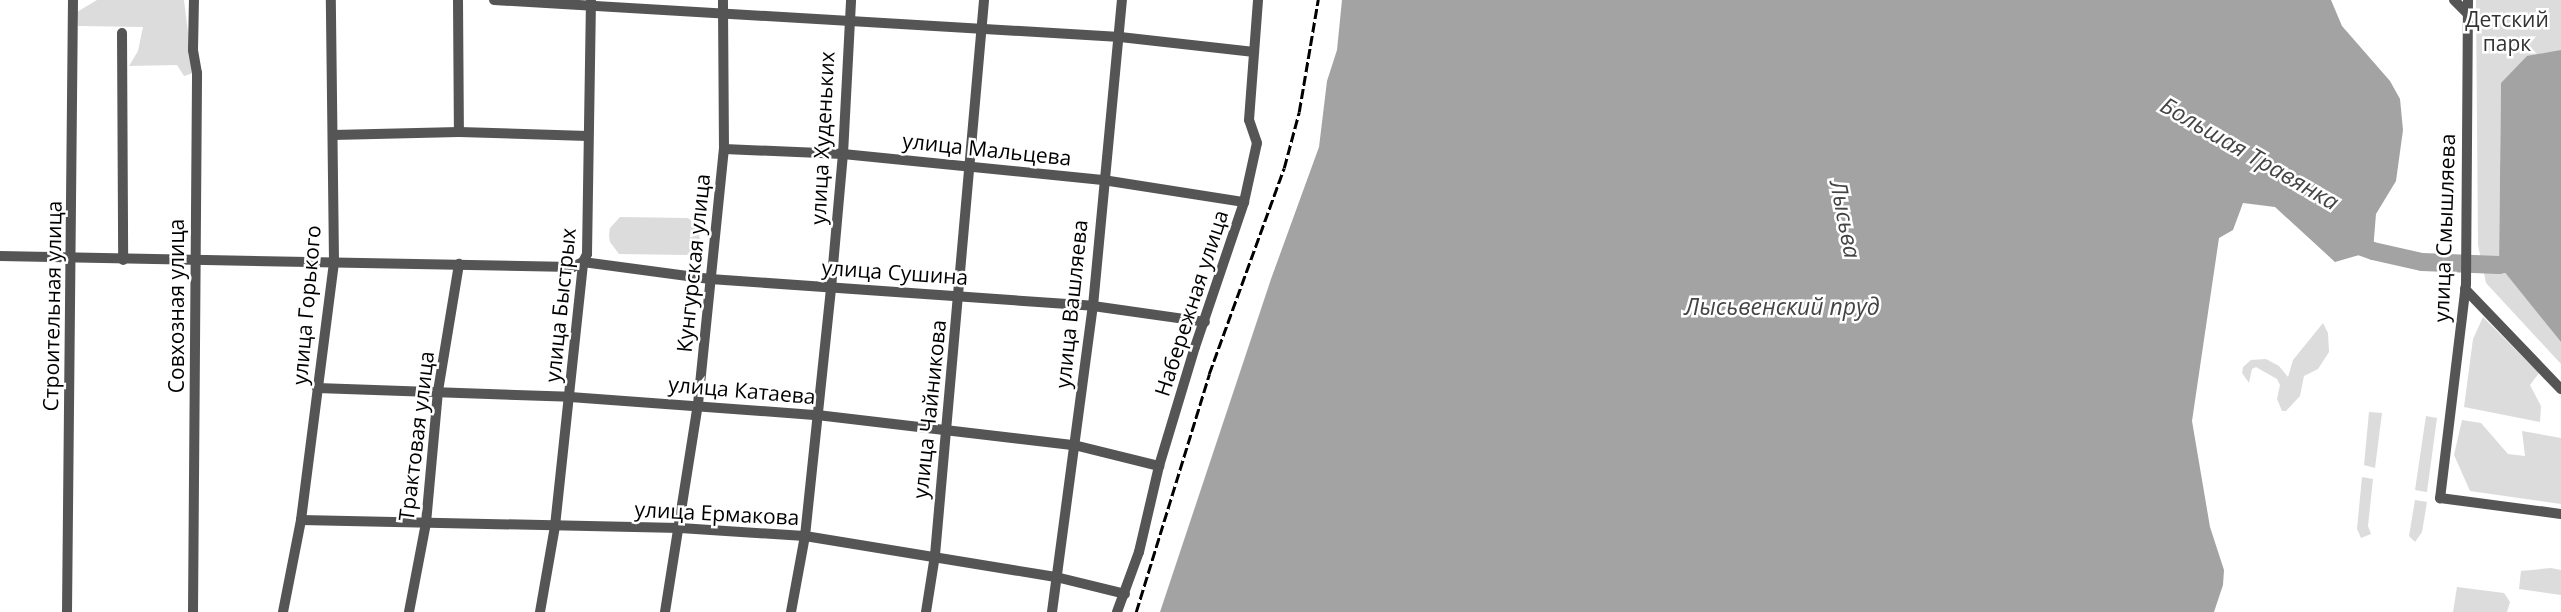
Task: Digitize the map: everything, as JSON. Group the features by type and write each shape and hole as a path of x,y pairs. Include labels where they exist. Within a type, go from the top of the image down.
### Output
{"street":[{"name":"Строительная улица","path":"67,612 73,0"},
{"name":"Совхозная улица","path":"193,612 196,261 194,0"},
{"name":"улица Горького","path":"283,612 301,520 334,261 331,0"},
{"path":"458,0 459,132"},
{"path":"494,0 591,3 1120,37 1254,52"},
{"name":"Кунгурская улица","path":"664,612 680,528 698,404 724,149 723,0"},
{"name":"улица Худеньких","path":"791,612 805,536 831,288 843,154 850,0"},
{"name":"улица Чайникова","path":"926,612 935,555 960,296 984,0"},
{"name":"улица Вашляева","path":"1052,612 1093,306 1122,0"},
{"name":"Набережная улица","path":"1117,612 1139,552 1159,466 1244,202 1257,144 1249,120 1258,0"},
{"path":"2454,0 2468,14"},
{"name":"улица Смышляева","path":"2468,0 2465,287 2440,498 2561,514"},
{"name":"улица Быстрых","path":"540,612 555,526 583,262 587,254 591,3"},
{"path":"122,33 123,260"},
{"path":"333,135 459,132 588,136"},
{"name":"улица Мальцева","path":"724,149 843,154 1103,180 1244,202"},
{"path":"0,256 459,264"},
{"name":"улица Сушина","path":"459,264 573,267 583,262 710,279 1093,306 1205,322"},
{"name":"Трактовая улица","path":"409,612 426,523 438,391 459,264"},
{"path":"2465,287 2561,389"},
{"name":"улица Катаева","path":"317,388 570,397 698,404 817,415 1074,445 1159,466"},
{"name":"улица Ермакова","path":"301,520 680,528 805,536 935,555 1056,577 1125,594"}],"green space":[{"path":"97,0 184,0 193,73 184,76 177,65 129,66 138,51 143,27 78,26 77,12"},
{"name":"Детский парк","path":"2476,0 2561,0 2561,50 2501,83 2499,264 2561,342 2561,364 2486,283 2478,245"},
{"path":"620,217 688,218 698,227 700,240 687,255 619,254 610,242 609,235 610,228"},
{"path":"2483,317 2539,373 2530,385 2541,406 2540,422 2464,407 2473,339"},
{"path":"2323,323 2328,333 2329,352 2318,369 2304,376 2300,396 2286,411 2282,411 2277,399 2280,385 2277,379 2256,367 2252,369 2249,383 2242,373 2243,367 2251,360 2266,359 2279,366 2288,377 2293,360"},
{"path":"2369,412 2382,413 2375,468 2364,465"},
{"path":"2426,416 2437,418 2427,492 2415,490"},
{"path":"2462,420 2481,423 2508,454 2525,456 2522,431 2561,438 2561,504 2470,491 2454,455"},
{"path":"2362,477 2373,479 2368,526 2371,534 2361,538 2357,529"},
{"path":"2415,500 2427,502 2422,532 2415,542 2409,536"},
{"path":"2551,568 2561,570 2561,595 2519,589 2521,571"},
{"path":"2457,587 2504,593 2510,602 2507,612 2453,612"}],"water":[{"name":"Лысьвенский пруд","path":"1342,0 2331,0 2342,26 2390,81 2400,99 2403,130 2396,181 2376,214 2373,251 2335,262 2275,207 2243,203 2233,230 2219,238 2192,421 2210,527 2224,570 2223,585 2214,612 1160,612 1271,279 1319,147 1327,81 1337,50"},
{"path":"2561,50 2561,342 2499,265 2501,83 2527,56"}],"waterway":[{"name":"Большая Травянка","path":"2351,243 2422,262 2499,265 2561,253"}],"railway":[{"path":"1136,612 1209,374 1284,168 1299,112 1318,0"}],"water label":[{"name":"Лысьва","path":"1846,219"}]}
